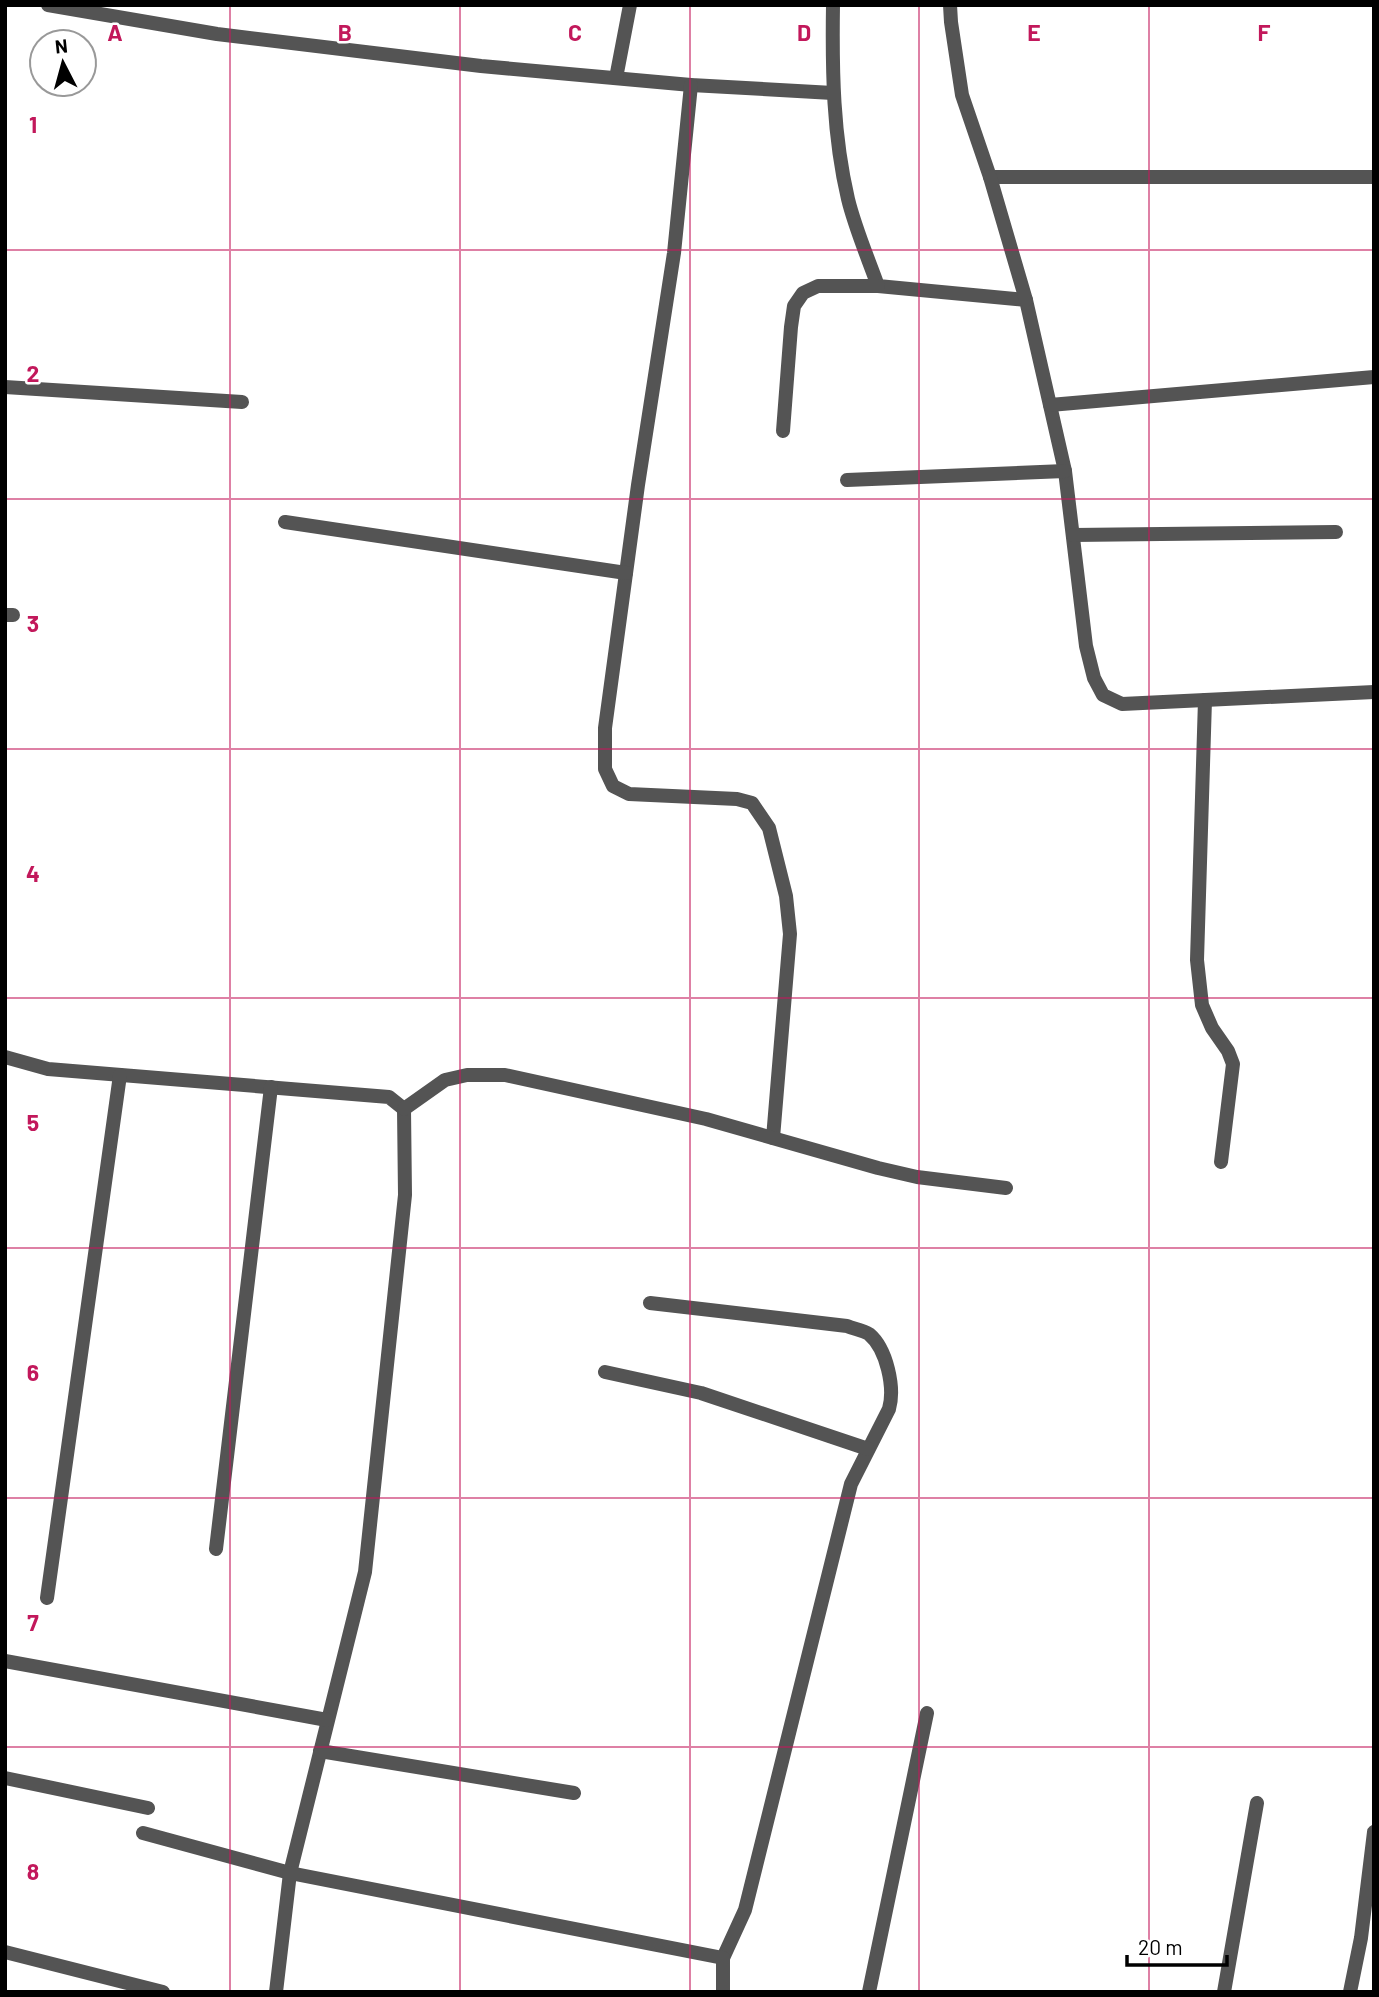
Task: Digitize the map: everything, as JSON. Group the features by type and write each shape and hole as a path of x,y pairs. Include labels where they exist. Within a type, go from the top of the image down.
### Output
{"street":[{"path":"48,5 217,34 481,66 691,85 833,93"},
{"path":"616,78 630,5"},
{"path":"833,5 833,93 838,152 848,202 878,286"},
{"path":"950,5 962,95 990,177 1026,300 1065,471 1086,646 1094,678 1103,695 1122,704 1374,692"},
{"path":"691,85 674,253 605,728 605,769 613,786 629,794 737,799 752,803 769,828 786,896 790,934 773,1138"},
{"path":"990,177 1374,177"},
{"path":"783,430 794,306 803,293 818,286 878,286 1026,300"},
{"path":"1050,405 1374,377"},
{"path":"5,387 243,402"},
{"path":"847,480 1065,471"},
{"path":"285,522 626,573"},
{"path":"1073,535 1336,532"},
{"path":"1205,700 1197,960 1202,1005 1233,1064 1221,1162"},
{"path":"5,1056 48,1069 388,1097 404,1109"},
{"path":"47,1598 121,1074"},
{"path":"404,1109 445,1080 467,1075 505,1075 706,1119 904,1174 1006,1188"},
{"path":"216,1549 271,1087"},
{"path":"276,1992 289,1873 365,1572 405,1195 404,1109"},
{"path":"650,1303 848,1326 867,1333 881,1347 892,1397 889,1409 851,1484 745,1910 723,1958 723,1992"},
{"path":"605,1372 701,1393 868,1449"},
{"path":"5,1661 327,1720"},
{"path":"869,1992 927,1713"},
{"path":"320,1751 574,1793"},
{"path":"5,1778 149,1808"},
{"path":"1224,1992 1257,1803"},
{"path":"1350,1992 1361,1938 1374,1832"},
{"path":"143,1833 289,1873 723,1958"},
{"path":"5,1952 163,1992"}]}
